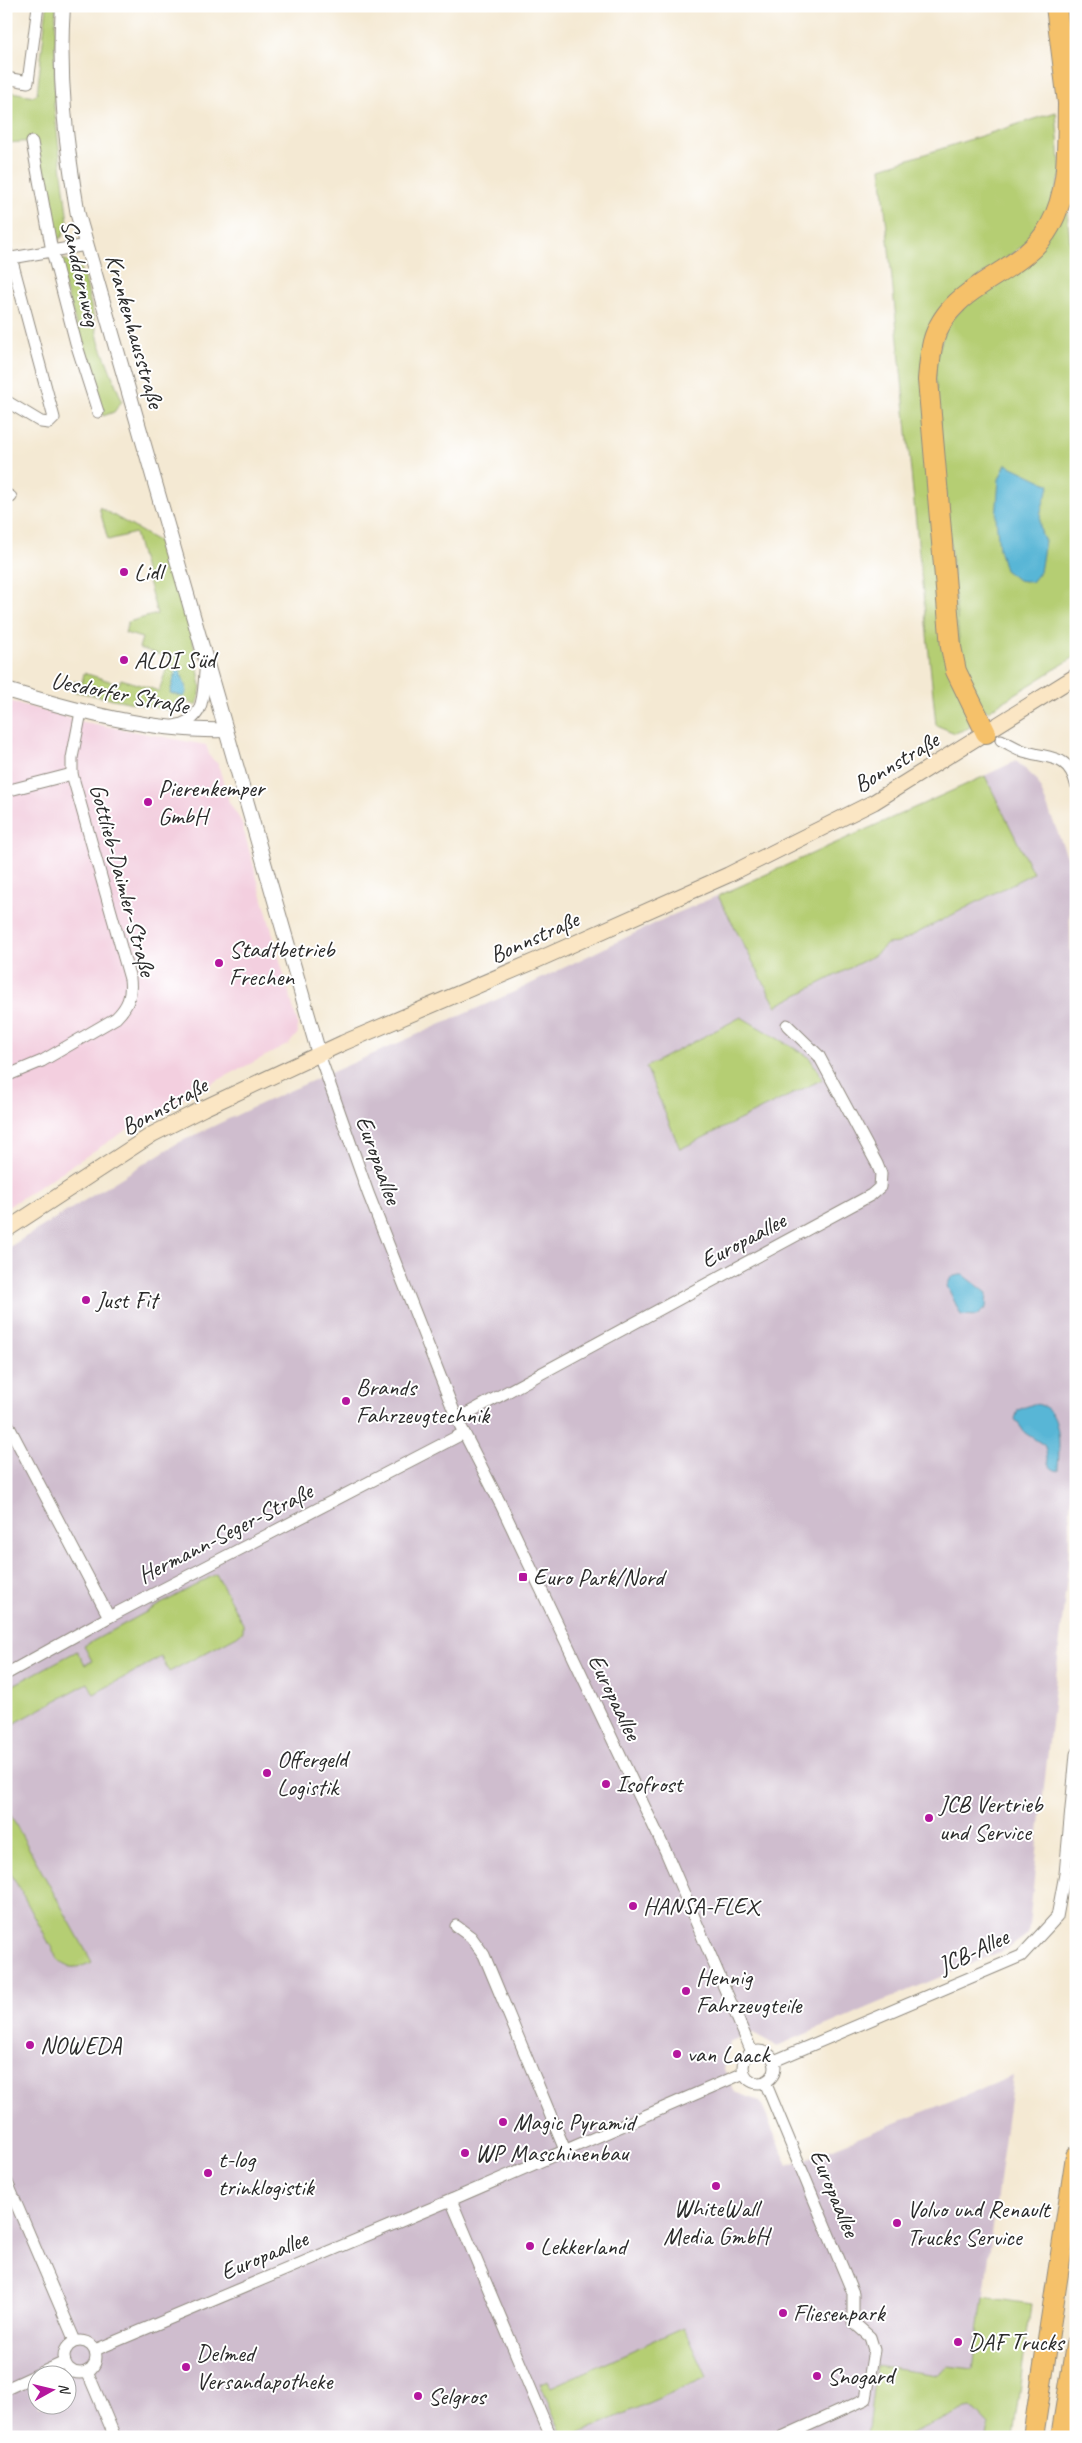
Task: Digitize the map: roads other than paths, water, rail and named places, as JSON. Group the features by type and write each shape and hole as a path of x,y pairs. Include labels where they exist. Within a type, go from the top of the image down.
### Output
{"highway":[{"path":"1056,6 1076,158"},
{"path":"994,737 956,671 951,647 928,380 933,341 949,311 966,294 1029,251 1050,227 1062,199 1065,184 1068,106"},
{"path":"1033,2437 1076,2156"},
{"path":"1061,2437 1076,2345"}],"main road":[{"name":"Bonnstraße","path":"6,1230 153,1134 319,1054 642,915 788,846 874,802 994,737 1076,676"}],"street":[{"path":"6,78 28,82 38,6"},
{"name":"Krankenhausstraße","path":"63,6 60,39 63,114 72,180 86,245 319,1054"},
{"name":"Sanddornweg","path":"32,142 52,251 76,343 98,412"},
{"path":"6,401 41,422 52,422 54,418 53,408 8,256 86,245"},
{"name":"Krankenhausstraße","path":"167,727 185,724 198,713 202,703 206,661"},
{"name":"Uesdorfer Straße","path":"6,690 81,712 192,731 226,730"},
{"name":"Gottlieb-Daimler-Straße","path":"6,1076 42,1061 116,1018 126,1008 132,994 130,979 72,774 72,758 81,712"},
{"path":"994,737 1026,752 1055,757 1073,771 1076,784"},
{"name":"Gottlieb-Daimler-Straße","path":"6,791 72,774"},
{"name":"Europaallee","path":"457,1419 871,1195 880,1187 881,1174 877,1164 819,1056 787,1026"},
{"name":"Europaallee","path":"319,1054 368,1193 457,1419 500,1504 668,1856 752,2052"},
{"path":"6,1421 109,1616"},
{"name":"Hermann-Seger-Straße","path":"6,1674 109,1616 464,1432"},
{"name":"JCB-Allee","path":"774,2061 1020,1956 1057,1917 1064,1874 1076,1754"},
{"path":"456,1926 471,1937 484,1955 565,2150"},
{"path":"752,2052 767,2053 774,2061 774,2073 765,2082 750,2081 744,2073 744,2061 752,2052"},
{"name":"Europaallee","path":"95,2350 451,2200 744,2073"},
{"name":"Europaallee","path":"765,2082 853,2293 853,2322 870,2337 874,2350 866,2399 782,2437"},
{"path":"6,2180 75,2341"},
{"path":"451,2200 551,2437"},
{"path":"75,2341 87,2342 95,2350 96,2362 87,2371 75,2372 65,2362 65,2351 75,2341"},
{"path":"6,2389 65,2362"},
{"path":"87,2371 115,2437"}],"water":[{"path":"1006,464 1050,485 1042,506 1040,520 1040,527 1045,541 1040,572 1032,582 1018,580 1005,570 999,549 996,518 999,479"},
{"path":"176,670 180,671 187,691 184,697 170,693"},
{"path":"964,1275 987,1293 986,1308 976,1316 961,1315 947,1286 951,1277"},
{"path":"1033,1404 1043,1406 1050,1411 1055,1419 1059,1440 1058,1471 1048,1464 1044,1445 1025,1433 1015,1419 1018,1410"}],"place":[{"name":"Lidl","path":"124,572"},
{"name":"ALDI Süd","path":"124,660"},
{"name":"Pierenkemper GmbH","path":"148,802"},
{"name":"Stadtbetrieb Frechen","path":"219,963"},
{"name":"Just Fit","path":"86,1300"},
{"name":"Brands Fahrzeugtechnik","path":"346,1401"},
{"name":"Euro Park/Nord","path":"523,1577"},
{"name":"Offergeld Logistik","path":"267,1773"},
{"name":"Isofrost","path":"606,1784"},
{"name":"JCB Vertrieb und Service","path":"929,1818"},
{"name":"HANSA-FLEX","path":"633,1906"},
{"name":"Hennig Fahrzeugteile","path":"686,1991"},
{"name":"NOWEDA","path":"30,2045"},
{"name":"van Laack","path":"677,2054"},
{"name":"Magic Pyramid","path":"503,2122"},
{"name":"WP Maschinenbau","path":"465,2153"},
{"name":"t-log trinklogistik","path":"208,2173"},
{"name":"WhiteWall Media GmbH","path":"716,2186"},
{"name":"Volvo und Renault Trucks Service","path":"897,2223"},
{"name":"Lekkerland","path":"530,2246"},
{"name":"Fliesenpark","path":"783,2313"},
{"name":"DAF Trucks","path":"958,2342"},
{"name":"Delmed Versandapotheke","path":"186,2367"},
{"name":"Snogard","path":"817,2376"},
{"name":"Selgros","path":"418,2396"}]}
